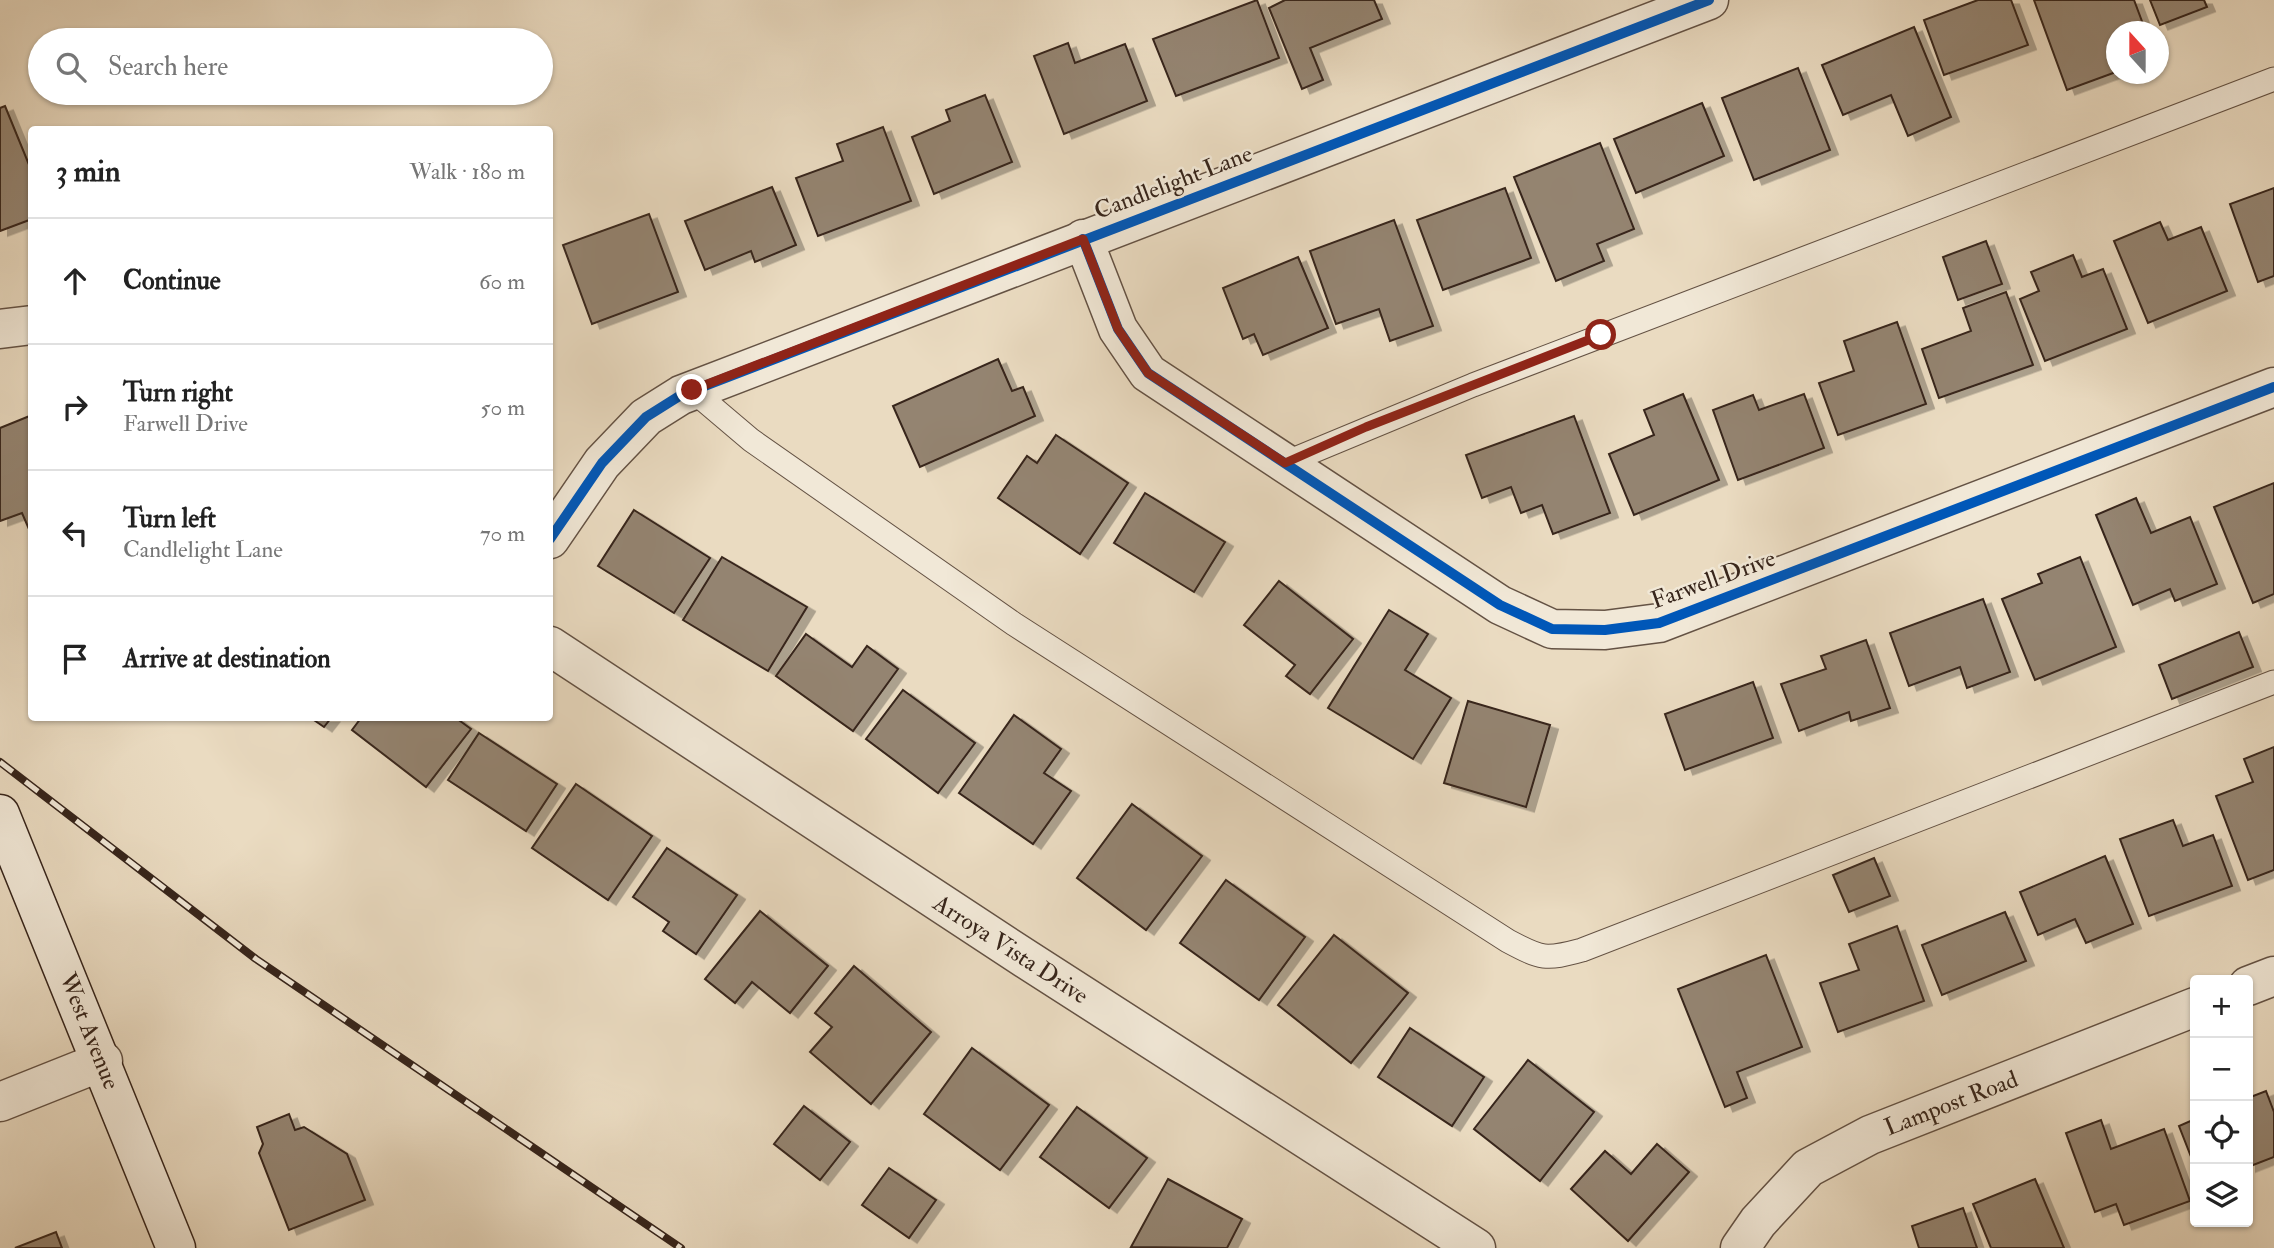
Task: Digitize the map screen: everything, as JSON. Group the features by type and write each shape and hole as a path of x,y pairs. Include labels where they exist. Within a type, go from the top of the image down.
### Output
{"street":[{"name":"Candlelight Lane","path":"553,535 602,463 637,426 657,409 692,390 1709,0"},
{"name":"Farwell Drive","path":"1083,239 1118,329 1148,373 1500,605 1552,629 1605,630 1659,623 2274,387"},
{"path":"0,329 28,326"},
{"name":"Arroya Vista Drive","path":"553,648 1026,959 1476,1248"},
{"name":"West Avenue","path":"0,814 103,1061 176,1248"},
{"path":"2253,984 2274,976"},
{"name":"Lampost Road","path":"1741,1248 1758,1222 1808,1168 1860,1140 2190,1009"},
{"path":"0,1102 103,1061"}],"lane":[{"path":"1285,463 1473,385 2274,79"},
{"path":"692,390 751,440 1014,624 1508,941 1533,954 1550,958 1582,950 2274,681"}],"building":[{"path":"1257,0 1279,58 1176,96 1153,39"},
{"path":"1285,0 1374,0 1382,19 1310,48 1323,80 1302,89 1269,8"},
{"path":"1978,0 2011,0 2028,45 1944,75 1924,20"},
{"path":"2034,0 2134,0 2142,21 2106,21 2106,76 2067,90"},
{"path":"2150,0 2204,0 2207,7 2169,22 2158,21"},
{"path":"1914,27 1951,117 1908,136 1891,95 1843,115 1822,65"},
{"path":"1068,43 1075,63 1125,44 1147,101 1064,134 1034,56"},
{"path":"1798,68 1830,150 1754,180 1722,98"},
{"path":"985,95 1012,162 934,194 912,137 950,121 946,110"},
{"path":"1702,103 1724,156 1636,193 1614,139"},
{"path":"5,106 28,162 28,220 0,231 0,108"},
{"path":"883,127 911,201 818,236 796,178 843,161 837,144"},
{"path":"1600,143 1634,229 1597,244 1604,261 1556,281 1514,177"},
{"path":"772,187 796,245 755,262 751,251 705,270 685,221"},
{"path":"1505,188 1531,258 1443,290 1417,220"},
{"path":"2274,188 2274,276 2258,282 2230,204"},
{"path":"649,214 678,292 592,324 563,245"},
{"path":"1394,220 1433,326 1390,341 1379,309 1336,324 1310,251"},
{"path":"2160,222 2168,240 2201,227 2227,291 2148,323 2114,241"},
{"path":"1986,241 2002,284 1958,300 1943,257"},
{"path":"2073,255 2082,277 2103,269 2127,329 2045,361 2020,299 2039,291 2031,272"},
{"path":"1298,257 1328,328 1263,355 1254,334 1243,339 1223,288"},
{"path":"2006,292 2033,365 1939,398 1922,349 1971,331 1963,308"},
{"path":"1897,322 1926,404 1838,435 1819,383 1854,371 1844,341"},
{"path":"998,359 1012,391 1023,387 1035,416 920,467 893,406"},
{"path":"1683,394 1719,480 1634,515 1609,454 1654,435 1644,410"},
{"path":"1804,394 1824,448 1738,480 1713,410 1753,395 1759,410"},
{"path":"1574,416 1610,513 1553,534 1542,505 1521,513 1511,487 1482,498 1466,455"},
{"path":"28,417 28,527 22,513 0,521 0,428"},
{"path":"1056,435 1128,483 1080,554 998,498 1027,456 1037,463"},
{"path":"2274,483 2274,594 2253,603 2214,507"},
{"path":"1145,493 1225,542 1194,592 1114,543"},
{"path":"2136,498 2151,533 2190,517 2217,584 2175,601 2170,589 2133,605 2096,515"},
{"path":"634,510 710,558 674,613 598,566"},
{"path":"722,557 807,607 768,671 683,620"},
{"path":"2080,557 2116,647 2035,680 2002,599 2042,583 2038,574"},
{"path":"1279,581 1353,639 1310,694 1286,676 1295,665 1244,625"},
{"path":"1983,599 2010,672 1967,688 1960,667 1909,686 1890,633"},
{"path":"1389,610 1428,634 1405,670 1451,698 1413,759 1328,708"},
{"path":"2239,632 2253,667 2172,699 2159,665"},
{"path":"806,634 852,667 867,646 898,669 853,731 776,676"},
{"path":"1866,640 1890,708 1851,721 1849,712 1799,731 1781,684 1826,669 1821,656"},
{"path":"1753,682 1773,738 1685,770 1665,714"},
{"path":"903,690 975,743 938,793 866,739"},
{"path":"1468,701 1550,725 1526,807 1444,783"},
{"path":"1014,715 1061,749 1044,773 1071,791 1033,844 959,793"},
{"path":"315,721 329,721 324,727"},
{"path":"359,721 460,721 471,729 426,787 352,730"},
{"path":"479,733 557,784 526,831 448,780"},
{"path":"2274,747 2274,870 2248,880 2216,796 2253,782 2244,759"},
{"path":"576,784 652,836 608,900 532,848"},
{"path":"1132,804 1202,856 1146,930 1077,878"},
{"path":"2173,820 2183,846 2213,835 2232,886 2149,916 2120,839"},
{"path":"667,848 737,895 696,954 663,931 669,922 633,897"},
{"path":"2105,856 2133,924 2086,943 2075,919 2038,935 2020,892"},
{"path":"1874,858 1890,896 1849,912 1833,875"},
{"path":"1226,880 1305,937 1259,1000 1180,943"},
{"path":"760,911 828,966 790,1013 752,982 735,1003 705,979"},
{"path":"2005,912 2026,961 1942,995 1922,945"},
{"path":"1897,926 1924,1001 1838,1032 1820,983 1859,970 1849,944"},
{"path":"1334,935 1408,993 1351,1063 1278,1005"},
{"path":"1766,955 1802,1047 1737,1072 1747,1098 1725,1107 1678,989"},
{"path":"854,966 931,1032 871,1104 810,1052 832,1027 815,1013"},
{"path":"1410,1028 1484,1077 1452,1126 1378,1077"},
{"path":"972,1048 1049,1105 1000,1170 924,1114"},
{"path":"1528,1060 1594,1112 1540,1181 1474,1129"},
{"path":"2266,1091 2274,1112 2274,1157 2253,1165 2253,1101 2253,1096"},
{"path":"804,1106 850,1142 820,1180 774,1144"},
{"path":"1077,1107 1147,1158 1109,1208 1040,1157"},
{"path":"289,1114 295,1130 304,1127 347,1154 365,1200 289,1230 259,1153 263,1144 257,1127"},
{"path":"2101,1120 2111,1149 2164,1129 2190,1201 2124,1225 2116,1204 2095,1212 2066,1133"},
{"path":"2190,1121 2190,1154 2179,1126"},
{"path":"1657,1144 1689,1172 1628,1241 1571,1189 1605,1151 1631,1174"},
{"path":"889,1168 936,1200 909,1238 862,1205"},
{"path":"1168,1179 1242,1219 1227,1248 1131,1247"},
{"path":"2035,1179 2064,1248 1991,1248 1973,1204"},
{"path":"1963,1208 1977,1248 1919,1248 1912,1226"},
{"path":"56,1232 62,1248 15,1248"}],"railway":[{"path":"0,762 256,959 681,1248"}],"cycle path":[{"path":"553,535 602,463 646,417 681,395 1709,0"},
{"path":"1083,239 1118,329 1148,373 1500,605 1552,629 1605,630 1659,623 2274,387"}],"route":[{"path":"692,390 1083,239 1118,329 1148,373 1285,463 1366,427 1601,335"}]}
